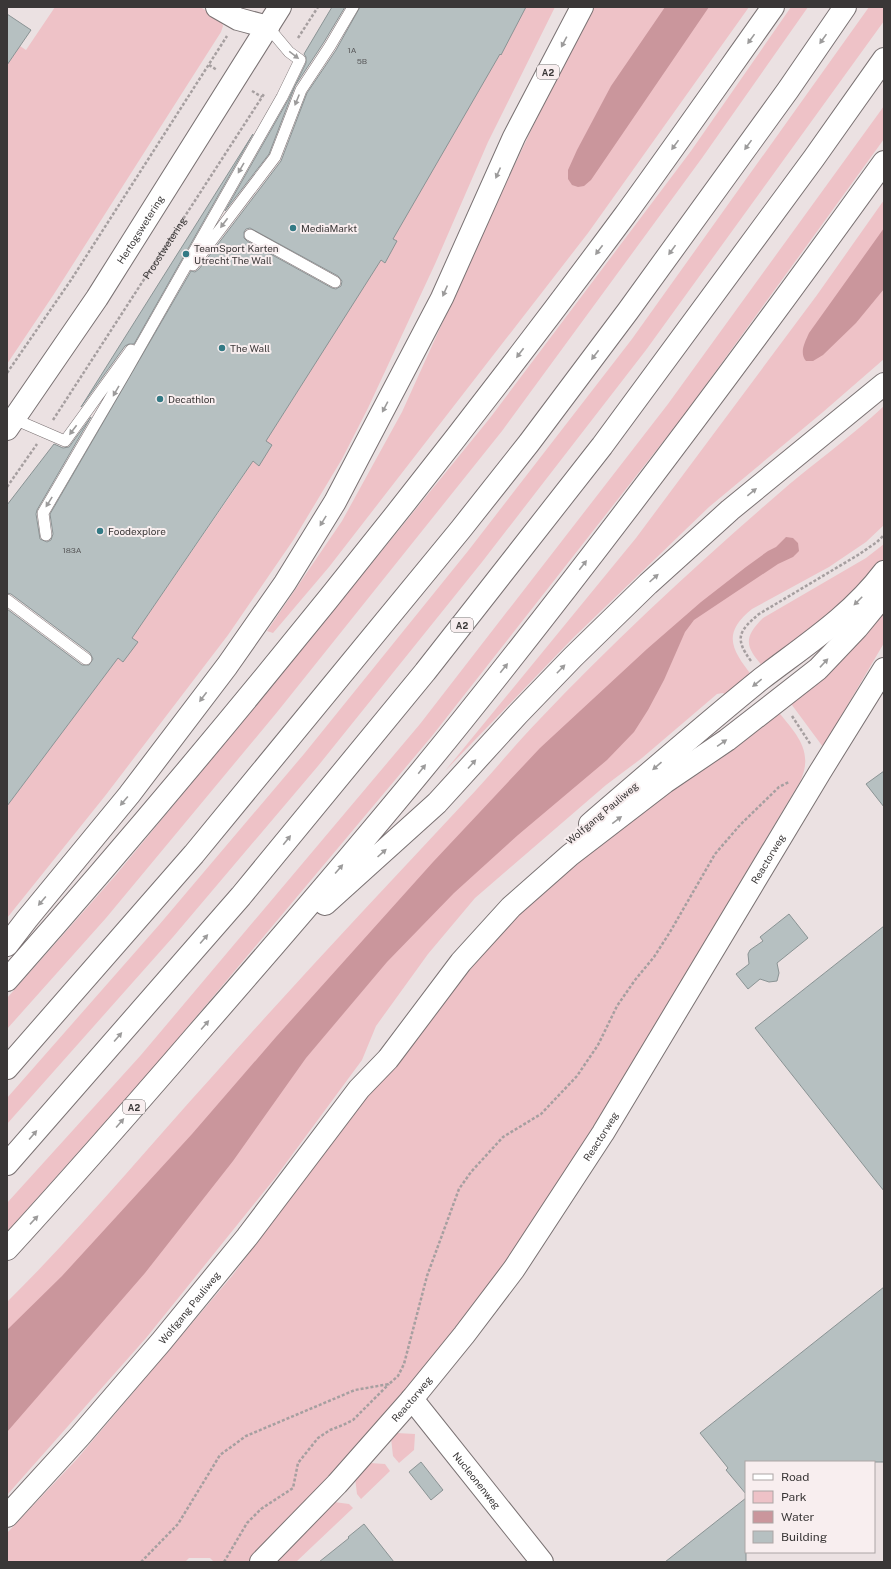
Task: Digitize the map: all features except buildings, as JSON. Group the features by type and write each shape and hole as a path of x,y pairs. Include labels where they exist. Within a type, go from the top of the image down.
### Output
{"main road":[{"path":"217,7 246,13 268,27 280,7"},
{"name":"A2","path":"7,945 129,795 227,666 284,583 335,502 442,298 514,137 582,7"},
{"path":"7,980 229,721 370,548 487,397 626,213 773,7"},
{"path":"7,1068 194,854 461,529 529,443 628,311 788,90 845,7"},
{"name":"Hertogswetering","path":"10,424 97,298 268,27"},
{"name":"A2","path":"7,1164 241,896 425,672 602,446 814,158 884,60"},
{"name":"A2","path":"7,1249 66,1185 259,963 391,807 520,647 694,423 884,162"},
{"name":"A2","path":"259,963 437,803 518,714 573,657 648,584 730,510 884,384"},
{"name":"Wolfgang Pauliweg","path":"359,1089 377,1054 451,952 500,899 542,860 579,833 710,721 763,678 833,625 860,600 884,572"},
{"name":"Wolfgang Pauliweg","path":"7,1516 80,1436 166,1336 247,1237 359,1089 388,1059 461,962 511,907 570,855 627,813 665,782 727,740 818,669 857,628 884,595"},
{"name":"Reactorweg","path":"261,1562 337,1484 412,1399 464,1335 514,1269 599,1140 818,775 884,669"},
{"name":"Nucleonenweg","path":"412,1399 542,1562"}],"lane":[{"path":"10,424 44,433 65,441 167,299 275,157 301,90 330,46 353,7"},
{"path":"46,535 43,512 106,407 282,97 300,60 289,52 268,27"},
{"path":"250,235 335,282"},
{"path":"7,600 86,659"}],"path":[{"path":"289,52 318,7"},
{"path":"7,373 71,280 246,13"},
{"name":"Proostwetering","path":"7,487 44,433 266,91"},
{"path":"224,1562 247,1523 261,1510 293,1488 298,1463 318,1438 330,1430 353,1420 398,1376 404,1364 427,1276 459,1189 471,1172 503,1137 541,1114 577,1076 598,1045 617,1006 635,980 654,957 711,860 726,840 780,787 796,779 818,775"},
{"path":"141,1562 178,1524 220,1455 246,1436 355,1390 389,1384 391,1382"}],"green space":[{"path":"55,7 200,7 221,19 223,26 221,32 54,294 7,364 7,65 20,46 26,50"},
{"path":"520,7 555,7 488,142 435,264 368,408 342,459 294,539 228,635 105,796 7,918 7,806 132,638 234,490 284,413 348,310"},
{"path":"594,7 749,7 588,233 329,567 273,633 267,631 342,521 402,412 498,200 554,82"},
{"path":"791,7 808,7 702,158 502,431 278,711 106,918 7,1029 7,998 115,876 490,418 691,151"},
{"path":"869,7 884,7 884,21 646,350 482,562 318,766 173,937 7,1124 7,1098 159,925 304,754 468,551 632,339"},
{"path":"884,106 884,139 684,415 432,736 154,1067 7,1232 7,1203 141,1055 420,724 668,404"},
{"path":"884,200 884,359 709,507 574,637 445,771 636,538 817,295"},
{"path":"884,406 884,525 866,542 829,567 752,609 742,618 736,626 733,634 733,642 735,650 753,677 728,697 723,693 717,694 642,758 606,785 475,898 428,954 376,1026 362,1060 275,1178 146,1338 7,1495 7,1302 60,1248 304,974 473,794 529,730 567,691 655,604 716,549 790,484"},
{"path":"884,544 884,562 870,580 765,669 754,655 749,644 749,638 752,632 763,618 866,558"},
{"path":"884,606 884,643 823,747 789,701"},
{"path":"776,709 796,734 804,751 804,771 800,782 604,1110 506,1263 380,1426 251,1562 214,1562 210,1558 189,1558 185,1562 7,1562 7,1533 77,1459 232,1276 447,988 552,879"},
{"path":"397,1433 415,1434 414,1450 399,1463 393,1456 391,1438"},
{"path":"370,1463 385,1464 390,1471 361,1499 357,1494 355,1478"},
{"path":"334,1502 349,1504 353,1508 296,1562 276,1562"}],"water":[{"path":"665,7 709,7 591,180 584,186 578,187 572,185 568,179 568,170 577,150 611,86"},
{"path":"884,228 884,289 856,323 823,355 813,361 806,361 803,351 804,344 809,333"},
{"path":"786,537 793,538 798,543 799,551 793,557 778,564 694,620 685,632 664,680 634,732 607,760 518,835 454,893 387,962 306,1058 233,1161 145,1273 7,1432 7,1330 62,1276 192,1134 276,1037 433,862 540,748 647,649 701,602 746,567 776,547"}],"place":[{"name":"MediaMarkt","path":"293,228"},
{"name":"TeamSport Karten Utrecht The Wall","path":"186,254"},
{"name":"The Wall","path":"222,348"},
{"name":"Decathlon","path":"160,399"},
{"name":"Foodexplore","path":"100,531"}]}
